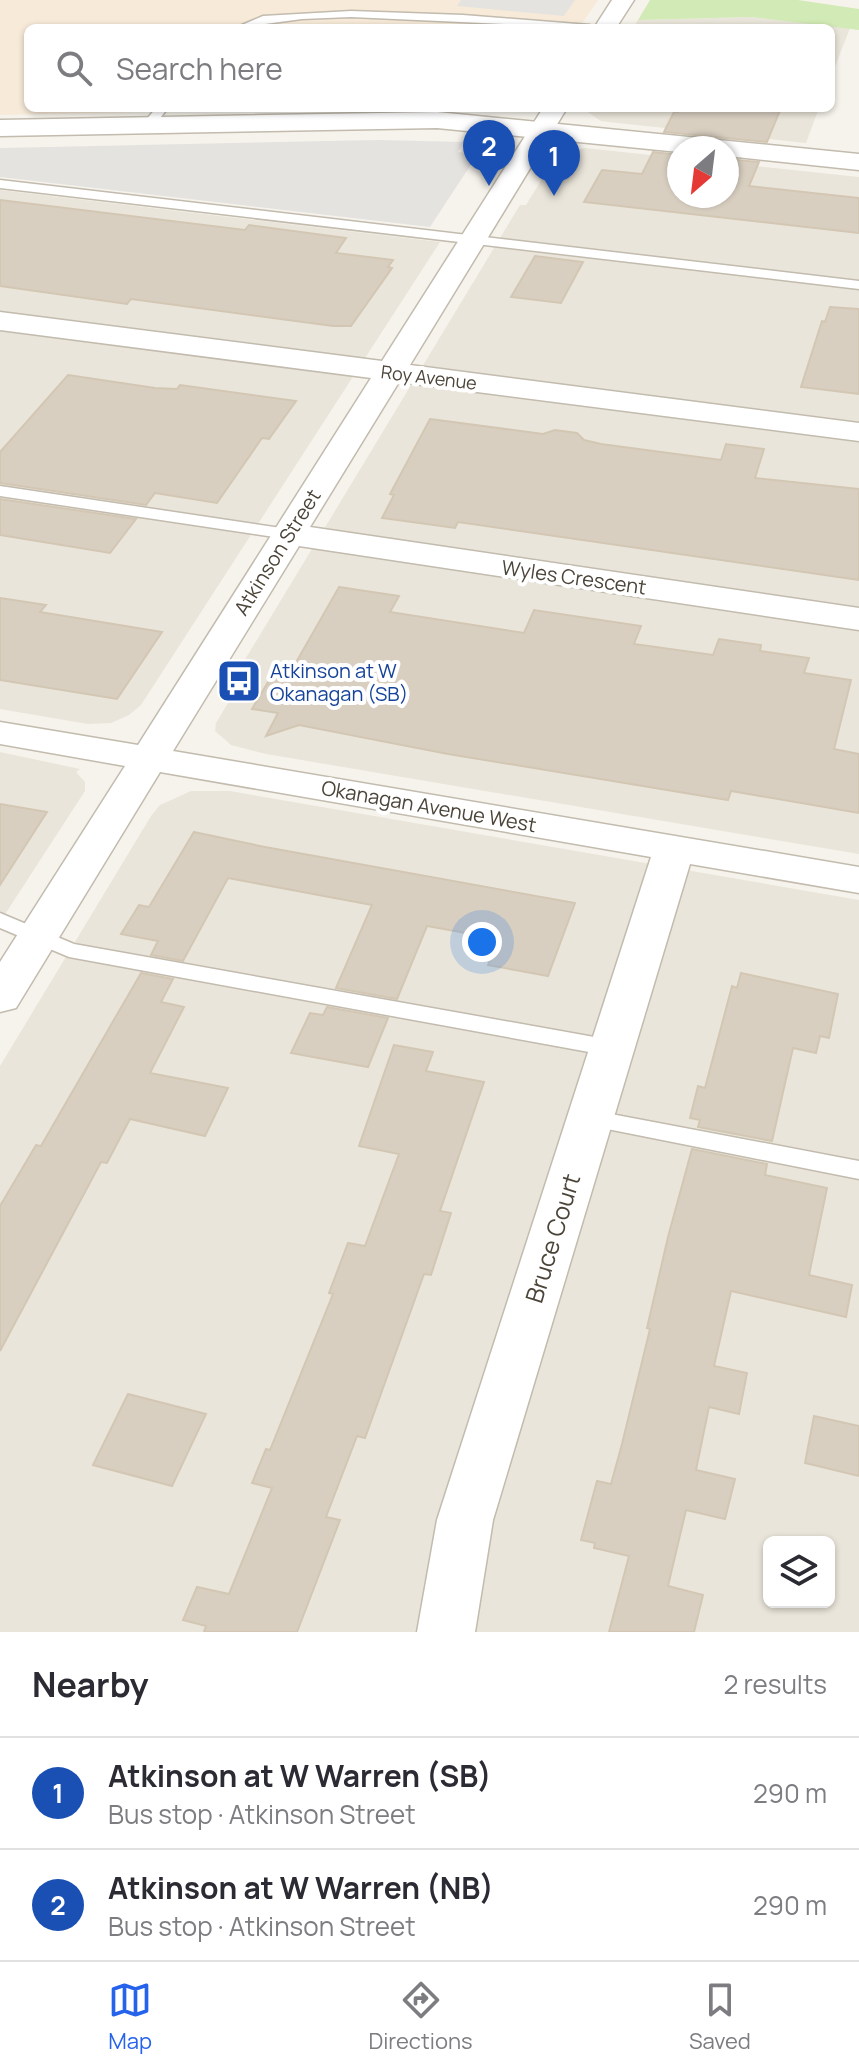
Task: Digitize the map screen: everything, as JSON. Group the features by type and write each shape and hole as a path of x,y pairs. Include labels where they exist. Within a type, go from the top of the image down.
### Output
{"street":[{"path":"608,24 623,0"},
{"path":"0,128 155,117 549,118 667,138"},
{"name":"Atkinson Street","path":"0,997 549,118"},
{"path":"739,149 859,162"},
{"name":"Roy Avenue","path":"0,321 859,432"},
{"name":"Wyles Crescent","path":"288,534 859,619"},
{"name":"Okanagan Avenue West","path":"0,733 859,880"},
{"name":"Bruce Court","path":"446,1632 465,1520 674,848"}],"lane":[{"path":"246,24 278,14 390,12 540,24"},
{"path":"0,184 859,285"},
{"path":"0,491 288,534"},
{"path":"0,920 69,950 611,1048"},
{"path":"590,1118 859,1170"}],"shaded area":[{"path":"0,0 598,0 582,24 24,24 24,112 138,112 0,115"},
{"path":"461,0 575,0 564,16 457,6"},
{"path":"751,17 814,24 636,24 638,20"},
{"path":"835,26 850,28 835,67"},
{"path":"588,112 818,112 806,143 601,121"},
{"path":"378,140 464,142 458,152 478,154 430,227 0,177 0,148"},
{"path":"585,148 667,157 667,208 739,208 739,164 859,177 859,854 266,754 231,745 215,731 216,723 240,683 232,681 520,205 526,205 558,153"},
{"path":"0,190 440,242 141,705 129,715 111,723 88,724 0,709"},
{"path":"0,752 80,769 76,772 85,782 85,791 0,922"},
{"path":"191,791 230,791 859,900 859,1632 0,1632 0,1066 160,805"}],"green space":[{"path":"650,0 798,0 859,9 859,30 835,27 835,24 751,17 638,20"}],"building":[{"path":"674,112 779,112 767,142 739,139 739,136 664,132"},
{"path":"653,152 667,154 667,208 739,208 739,160 759,162 749,186 859,198 859,233 584,202 602,170 642,174"},
{"path":"0,200 245,230 249,225 346,238 336,253 393,260 388,267 392,268 351,326 131,299 127,304 0,286"},
{"path":"535,256 583,262 561,303 511,297"},
{"path":"830,307 859,309 859,394 801,387 822,321 825,322"},
{"path":"68,375 155,388 177,389 180,385 296,401 269,439 262,438 217,503 155,493 146,505 0,483 0,452"},
{"path":"430,419 543,434 555,430 577,433 584,440 601,444 721,460 726,444 764,449 755,478 859,489 859,580 458,522 455,528 382,518 394,495 390,494"},
{"path":"0,499 136,519 110,553 0,535"},
{"path":"339,587 399,596 390,612 524,633 534,610 641,626 634,644 713,655 719,639 761,645 760,651 809,658 804,673 851,680 834,749 859,754 859,813 731,791 728,800 448,754 299,725 266,736 278,713 252,709 271,677 286,680"},
{"path":"0,598 46,605 40,612 162,632 117,699 0,680"},
{"path":"0,804 47,812 0,885"},
{"path":"194,832 575,903 548,976 488,965 499,939 427,926 397,999 336,988 372,905 228,878 183,961 151,955 158,941 121,934 139,905 149,907"},
{"path":"141,973 173,979 161,1002 184,1007 150,1073 228,1088 205,1136 130,1119 107,1163 101,1162 0,1351 0,1206 36,1145 41,1146"},
{"path":"741,973 838,994 829,1038 820,1036 816,1053 793,1048 772,1141 698,1127 700,1120 690,1118 698,1086 705,1088 732,986 737,988"},
{"path":"327,1007 388,1018 368,1067 291,1053 310,1013 323,1015"},
{"path":"394,1045 433,1052 426,1071 484,1082 440,1211 451,1213 431,1275 424,1274 365,1438 357,1436 326,1517 340,1520 297,1632 204,1632 206,1626 183,1620 197,1587 229,1594 272,1488 252,1483 266,1449 270,1450 333,1294 329,1293 348,1243 365,1246 399,1154 359,1146"},
{"path":"692,1149 767,1164 765,1175 827,1188 809,1275 852,1285 846,1317 731,1291 714,1366 747,1373 739,1414 709,1407 696,1470 735,1479 725,1519 686,1510 668,1586 703,1595 694,1632 609,1632 629,1556 594,1548 595,1543 581,1540 597,1481 611,1484 650,1329 647,1328 668,1237"},
{"path":"128,1394 206,1414 172,1486 93,1465"},
{"path":"814,1416 859,1426 859,1476 805,1463"}],"place":[{"name":"Atkinson at W Warren (NB)","path":"489,186"},
{"name":"Atkinson at W Warren (SB)","path":"554,196"},
{"name":"Atkinson at W Okanagan (SB)","path":"239,681"}]}
